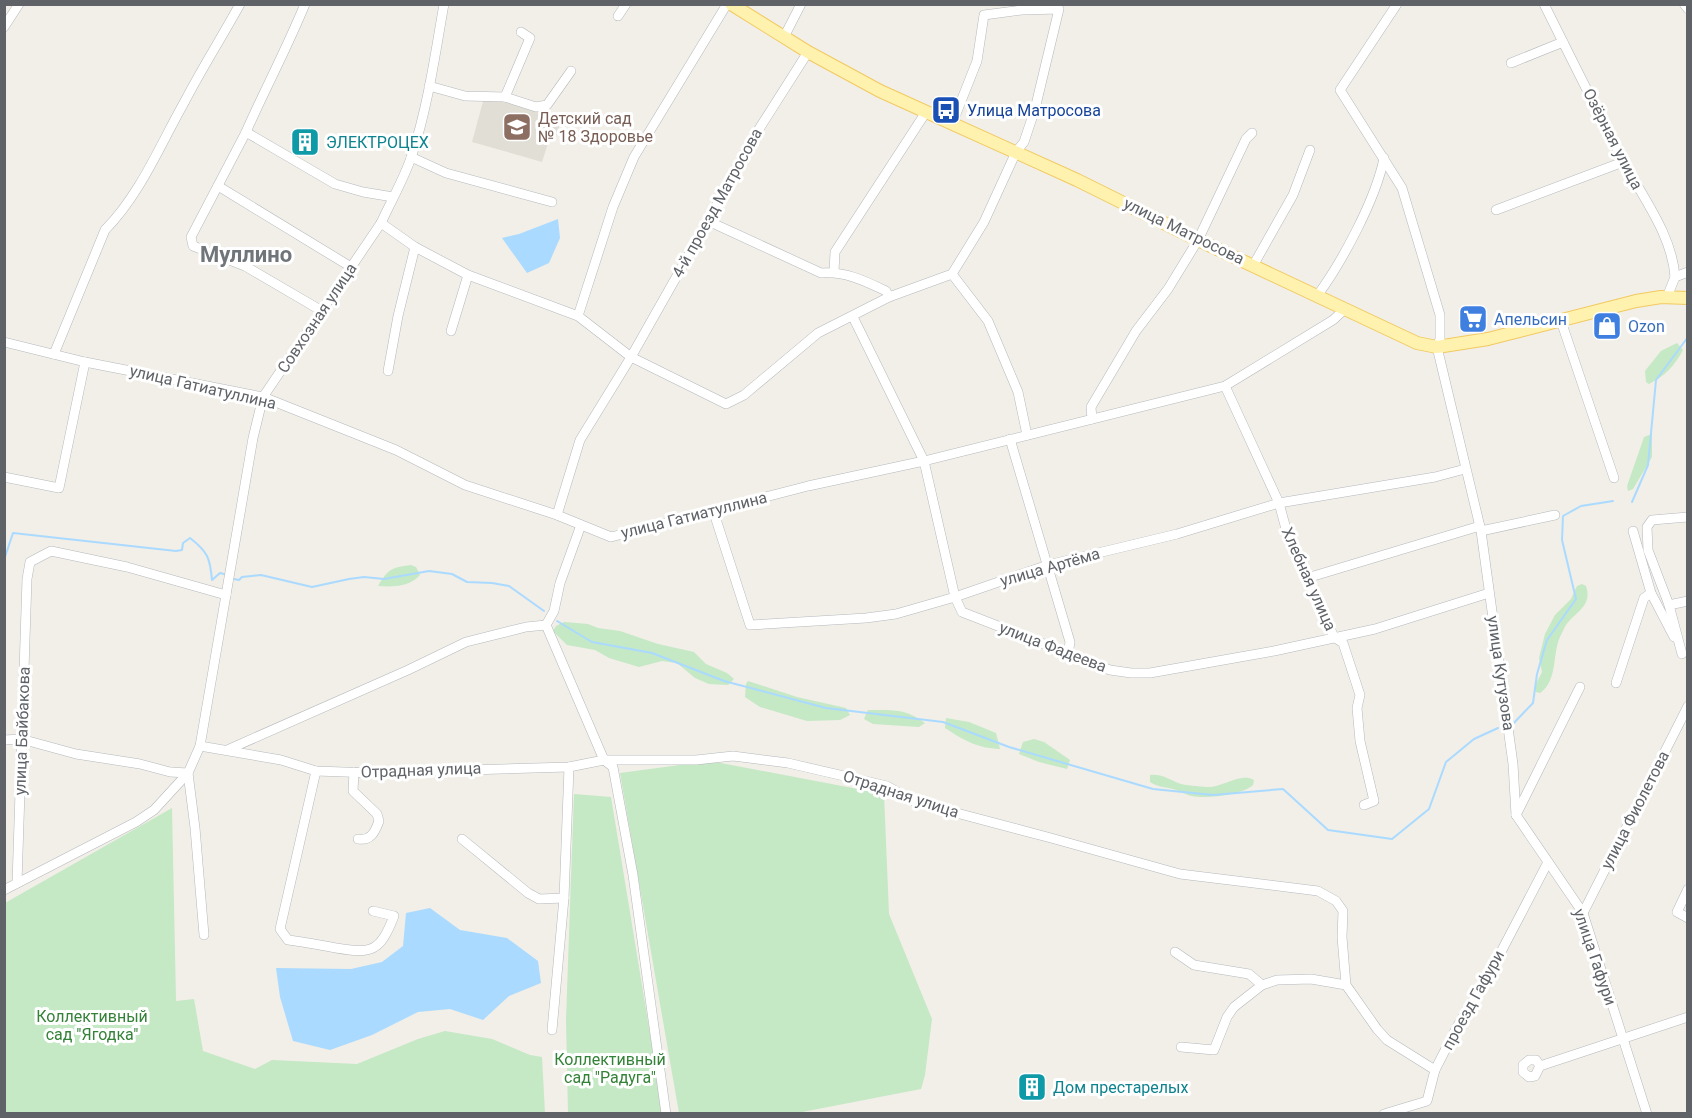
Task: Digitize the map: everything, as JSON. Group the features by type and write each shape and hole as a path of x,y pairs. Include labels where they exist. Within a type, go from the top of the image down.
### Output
{"main road":[{"name":"улица Матросова","path":"728,4 808,52 880,91 1137,208 1198,240 1254,264 1409,339 1437,347 1488,339 1636,302 1664,297 1688,298"}],"street":[{"path":"4,27 19,4"},
{"path":"54,354 105,230 120,214 143,180 184,101 240,4"},
{"path":"305,4 286,51 265,88 246,132 191,237 193,246 245,266 322,311"},
{"name":"Совхозная улица","path":"200,746 253,438 263,397 381,223 393,197 411,157 429,86 444,4"},
{"path":"618,16 626,4"},
{"path":"578,316 613,207 634,158 728,4"},
{"path":"784,37 801,4"},
{"name":"улица Кутузова","path":"1397,4 1340,90 1402,188 1440,315 1440,339 1437,347 1480,529 1513,764 1516,815"},
{"name":"Озёрная улица","path":"1544,4 1623,162 1665,237 1675,276"},
{"path":"1684,4 1688,9"},
{"path":"381,223 415,247 468,274 578,316 631,357 726,404 744,395 818,333 889,297 952,274 984,222 1016,152 1024,142 1035,109 1059,9 1022,10 984,15 977,61 952,124"},
{"path":"505,97 530,38 521,32"},
{"path":"1511,63 1563,42"},
{"name":"4-й проезд Матросова","path":"557,515 580,440 631,357 752,140 808,52"},
{"path":"429,86 465,96 505,97 536,107 547,105 571,71"},
{"path":"834,272 835,252 926,112"},
{"path":"246,132 335,184 393,197"},
{"path":"1092,419 1091,408 1136,331 1168,288 1198,240 1246,139 1252,133"},
{"path":"1254,264 1293,195 1310,150"},
{"path":"411,157 446,173 552,202"},
{"path":"1317,296 1326,284 1365,212 1381,174 1384,158"},
{"path":"1497,210 1623,162"},
{"path":"218,186 351,267"},
{"path":"708,221 821,273 834,272 861,279 886,291 889,297"},
{"path":"388,371 398,316 415,247"},
{"path":"1664,297 1675,276 1688,272"},
{"path":"451,331 468,274"},
{"path":"952,274 988,321 1018,392 1027,435"},
{"name":"улица Гатиатуллина","path":"4,342 85,362 263,397 396,450 465,485 557,515 611,537 834,480 924,461 1225,386 1333,320 1345,309"},
{"path":"853,316 924,461 955,597"},
{"path":"1561,321 1614,478"},
{"path":"4,477 59,488 85,362"},
{"name":"Хлебная улица","path":"1225,386 1279,502 1289,540 1334,637 1343,643 1360,695 1357,708 1359,741 1374,801 1364,805"},
{"path":"1010,439 1070,642 1068,654"},
{"name":"улица Артёма","path":"713,510 750,625 896,614 955,597 1048,565 1177,534 1279,502 1435,477 1465,469"},
{"path":"1307,578 1480,529 1555,515"},
{"path":"1685,658 1669,605 1648,550 1647,526 1652,520 1688,517"},
{"path":"546,625 554,611 560,582 581,525"},
{"path":"1633,531 1651,593 1685,658"},
{"name":"улица Байбакова","path":"17,883 27,579 30,562 51,551 127,567 226,595"},
{"name":"улица Фадеева","path":"955,597 962,612 1110,670 1131,674 1150,673 1274,651 1374,629 1490,593"},
{"path":"1616,683 1644,598 1651,593"},
{"path":"1669,605 1688,601"},
{"path":"227,750 466,642 526,627 546,625"},
{"path":"546,625 604,760 613,767 633,875 666,1113"},
{"path":"1516,815 1580,687"},
{"name":"улица Фиолетова","path":"1583,913 1688,706"},
{"path":"4,740 21,739 76,754 140,764 170,772 189,773"},
{"path":"4,890 136,822 154,810 189,773 200,746"},
{"name":"Отрадная улица","path":"200,746 281,760 316,771 569,767 604,760 696,760 733,756 788,763 887,786 915,802 1180,874 1318,891 1336,901 1343,911 1342,937 1346,985"},
{"path":"552,1030 564,898 569,767"},
{"path":"316,771 280,929 288,940 362,952 375,946 386,936 394,916 373,910"},
{"path":"354,772 353,790 377,814 379,821 372,836 365,840 358,839"},
{"path":"189,773 204,935"},
{"name":"улица Гафури","path":"1516,815 1583,913 1647,1113"},
{"path":"462,839 528,893 539,898 564,898"},
{"name":"проезд Гафури","path":"1383,1113 1427,1101 1435,1070 1458,1025 1490,973 1548,862"},
{"path":"1688,889 1677,912 1688,918"},
{"path":"1175,952 1194,965 1249,974 1262,985"},
{"path":"1181,1047 1214,1050 1227,1017 1234,1006 1262,985 1277,980 1311,979 1346,985 1387,1040 1435,1070"},
{"path":"1540,1066 1688,1017"}],"shaded area":[{"name":"Детский сад № 18 Здоровье","path":"485,94 562,117 556,137 550,137 542,162 472,142"}],"green space":[{"path":"1677,343 1683,350 1673,365 1655,381 1649,384 1646,382 1645,371 1661,351"},
{"path":"1652,434 1652,457 1633,489 1628,491 1627,486 1644,437"},
{"path":"411,565 416,567 420,575 416,579 400,585 378,586 391,570"},
{"path":"1582,584 1586,586 1588,593 1585,604 1566,625 1560,637 1550,682 1540,693 1536,692 1534,688 1542,672 1539,658 1545,634 1555,615 1571,599 1577,586"},
{"path":"564,622 588,624 620,631 658,644 694,652 706,664 727,673 734,679 728,685 709,684 695,678 677,663 662,661 639,667 609,658 595,650 567,645 553,631 556,626"},
{"path":"748,681 797,697 846,708 850,715 840,720 807,721 760,707 745,697"},
{"path":"868,710 905,712 925,723 919,727 873,724 864,719"},
{"path":"946,718 969,722 996,733 1000,749 971,743 959,737 945,728"},
{"path":"1034,739 1044,742 1070,760 1067,769 1019,754 1023,742"},
{"path":"710,761 884,794 889,914 932,1019 921,1089 797,1113 679,1113 620,773"},
{"path":"1150,775 1161,776 1185,785 1207,787 1243,778 1254,780 1253,785 1241,791 1198,797 1153,784 1150,782"},
{"name":"Коллективный сад \"Радуга\"","path":"574,794 611,797 663,1113 568,1114 566,1020"},
{"name":"Коллективный сад \"Ягодка\"","path":"172,808 176,1001 194,999 203,1051 255,1069 272,1060 357,1064 418,1039 445,1031 492,1039 530,1055 542,1057 545,1113 5,1113 5,903"}],"water":[{"path":"558,219 560,238 549,263 527,273 502,238"},
{"path":"430,908 460,930 507,938 538,961 541,983 509,996 483,1020 450,1009 418,1012 372,1035 330,1050 293,1041 280,997 276,968 351,969 382,962 403,946 406,913"}],"waterway":[{"path":"1632,502 1648,465 1656,380 1688,337"},
{"path":"1511,726 1533,703 1537,674 1547,640 1576,599 1562,540 1563,516 1581,506 1613,501"},
{"path":"4,560 13,533 176,551 182,550 183,543 190,538 201,547 207,556 212,580 220,573 224,574"},
{"path":"234,579 261,575 312,587 349,579 364,577 384,579 429,571 452,574 467,582 509,586 544,611"},
{"path":"557,621 592,642 652,653 724,681 826,708 943,722 1009,747 1153,789 1213,795 1283,789 1328,830 1392,839 1429,809 1446,762 1474,739 1498,728"}],"place":[{"name":"Улица Матросова","path":"946,110"},
{"name":"Детский сад № 18 Здоровье","path":"517,127"},
{"name":"ЭЛЕКТРОЦЕХ","path":"305,142"},
{"name":"Апельсин","path":"1473,319"},
{"name":"Ozon","path":"1607,326"},
{"name":"Дом престарелых","path":"1032,1087"}],"district":[{"name":"Муллино","path":"246,254"}]}
